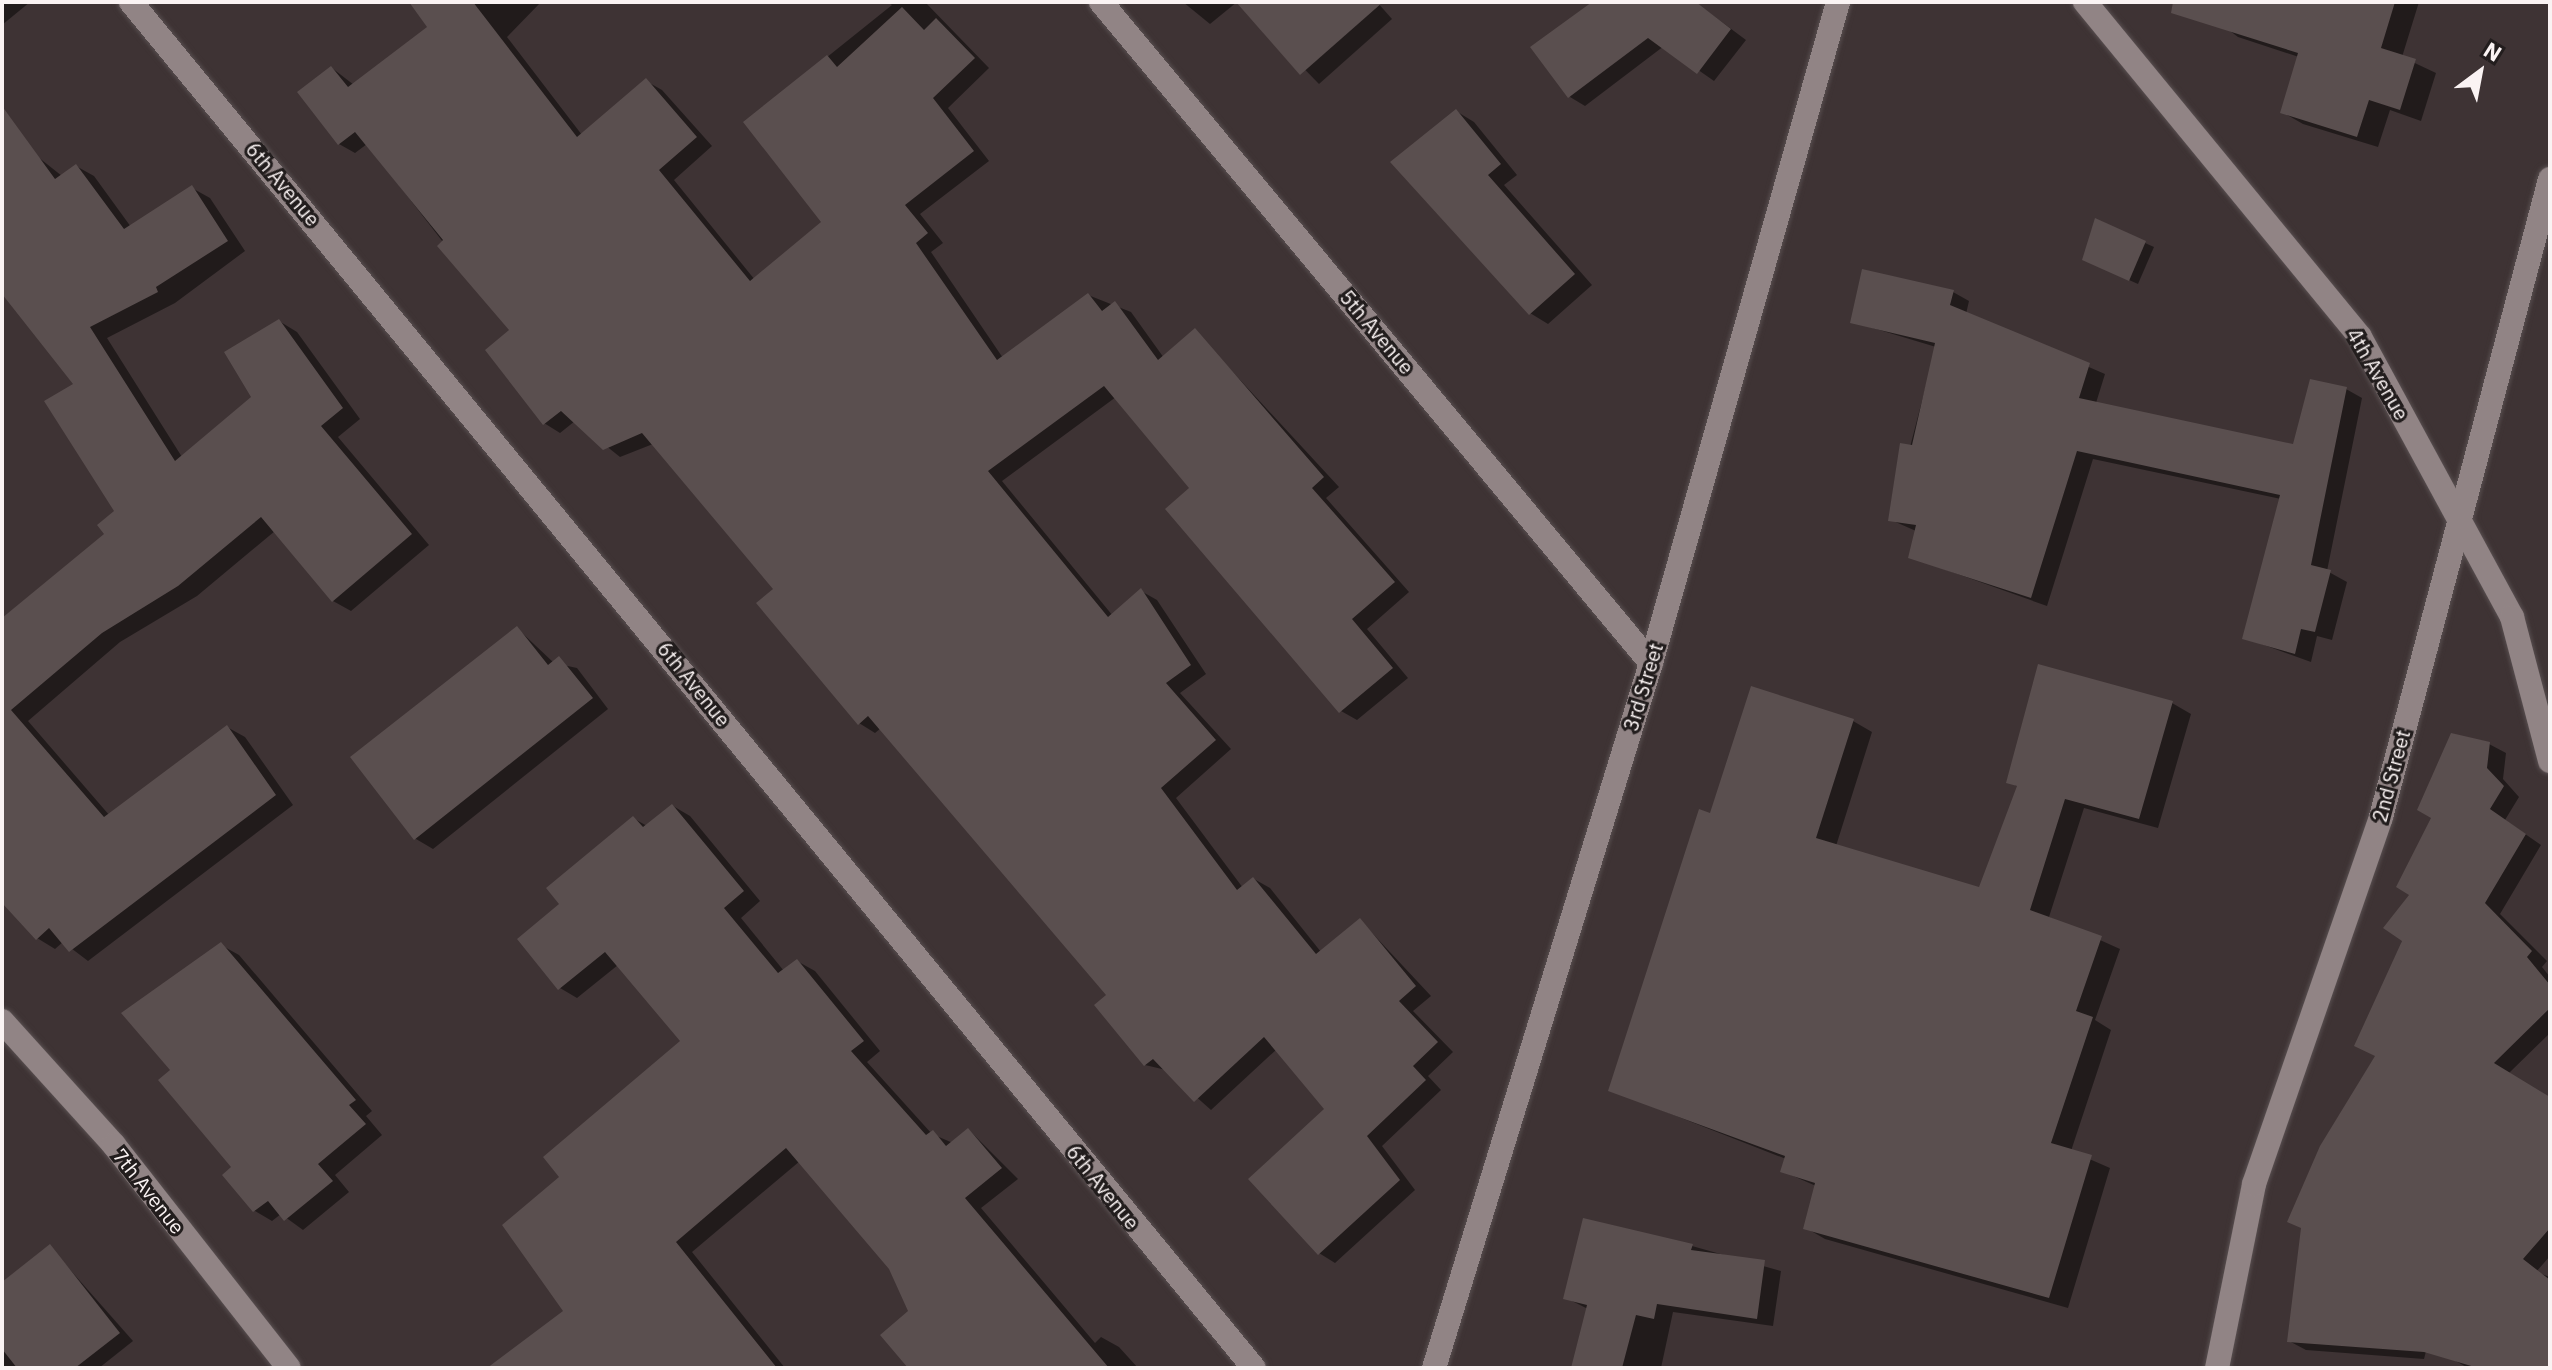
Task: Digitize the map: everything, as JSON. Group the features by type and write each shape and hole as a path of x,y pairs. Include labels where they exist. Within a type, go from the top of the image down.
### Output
{"street":[{"name":"6th Avenue","path":"131,2 1254,1368"},
{"name":"5th Avenue","path":"1101,2 1651,663"},
{"name":"3rd Street","path":"1434,1368 1651,663 1838,2"},
{"name":"4th Avenue","path":"2085,2 2360,337 2512,617 2550,761"},
{"name":"2nd Street","path":"2217,1368 2254,1184 2381,817 2550,179"},
{"name":"7th Avenue","path":"2,1021 114,1145 289,1368"}],"building":[{"path":"409,2 473,2 577,137 646,78 697,137 659,170 750,281 821,222 743,122 827,55 837,67 902,7 924,30 936,18 975,58 933,98 974,151 905,205 928,233 916,243 997,360 1088,293 1102,311 1115,301 1158,360 1195,328 1324,477 1312,488 1395,582 1352,619 1393,668 1339,713 1165,509 1189,488 1104,386 988,471 1108,617 1141,588 1191,665 1166,683 1216,740 1161,788 1237,890 1253,877 1316,954 1360,918 1416,986 1399,1001 1438,1042 1413,1066 1426,1080 1367,1136 1400,1180 1318,1255 1248,1179 1324,1109 1264,1037 1194,1102 1153,1059 1144,1066 1094,1005 1106,995 868,716 858,725 756,603 773,589 642,433 603,450 561,411 543,425 485,350 509,330 437,246 443,240 355,132 338,145 297,92 331,66 348,87 427,27"},
{"path":"1236,2 1383,2 1300,75"},
{"path":"1592,2 1696,2 1731,29 1697,74 1648,38 1568,98 1530,47"},
{"path":"2173,2 2395,2 2381,48 2416,59 2400,110 2369,100 2357,137 2280,113 2298,53 2171,13"},
{"path":"2,106 55,179 76,164 124,229 192,185 228,241 156,287 158,292 90,327 175,461 251,397 224,352 279,319 343,408 321,426 412,534 332,602 261,517 178,586 102,633 11,710 104,817 227,725 276,795 69,952 49,928 36,940 2,903 2,618 104,534 97,525 114,511 44,401 73,384 2,294"},
{"path":"1456,109 1501,164 1488,175 1575,274 1529,315 1390,162"},
{"path":"2095,218 2146,241 2129,281 2082,260"},
{"path":"1862,269 1954,290 1950,305 2090,363 2079,398 2293,444 2310,379 2347,387 2311,565 2331,570 2315,632 2301,629 2295,654 2242,639 2280,495 2077,451 2031,598 1908,558 1916,525 1888,521 1900,443 1912,445 1935,343 1850,323"},
{"path":"517,626 548,665 559,656 593,698 414,840 350,757"},
{"path":"2038,664 2173,701 2139,819 2065,799 2030,910 2102,936 2076,1011 2093,1017 2051,1143 2092,1155 2049,1298 1803,1229 1815,1183 1780,1172 1785,1156 1608,1091 1699,809 1710,813 1751,686 1854,719 1816,838 1979,887 2017,786 2006,783"},
{"path":"2451,733 2490,742 2487,768 2504,786 2490,809 2526,834 2485,903 2532,951 2527,957 2550,985 2550,1008 2494,1063 2550,1097 2550,1228 2523,1259 2550,1280 2550,1368 2478,1368 2424,1352 2287,1342 2301,1228 2287,1222 2320,1146 2375,1056 2354,1046 2402,941 2383,928 2409,895 2396,887 2431,818 2417,810"},
{"path":"672,804 744,891 724,908 778,973 797,959 864,1041 851,1051 926,1135 933,1130 946,1146 968,1128 1002,1168 965,1198 1109,1368 908,1368 880,1335 908,1311 889,1269 786,1148 676,1242 777,1368 487,1368 563,1311 502,1225 559,1177 543,1157 680,1041 605,952 558,990 517,939 559,904 546,888 633,816 643,827"},
{"path":"221,942 356,1100 349,1105 366,1124 318,1164 333,1181 284,1221 268,1201 253,1212 222,1175 231,1167 158,1080 170,1070 121,1013"},
{"path":"1583,1218 1693,1244 1691,1250 1765,1260 1757,1319 1657,1304 1654,1319 1636,1315 1622,1368 1571,1368 1587,1305 1563,1299"},
{"path":"50,1244 120,1333 75,1368 17,1368 2,1349 2,1282"}]}
